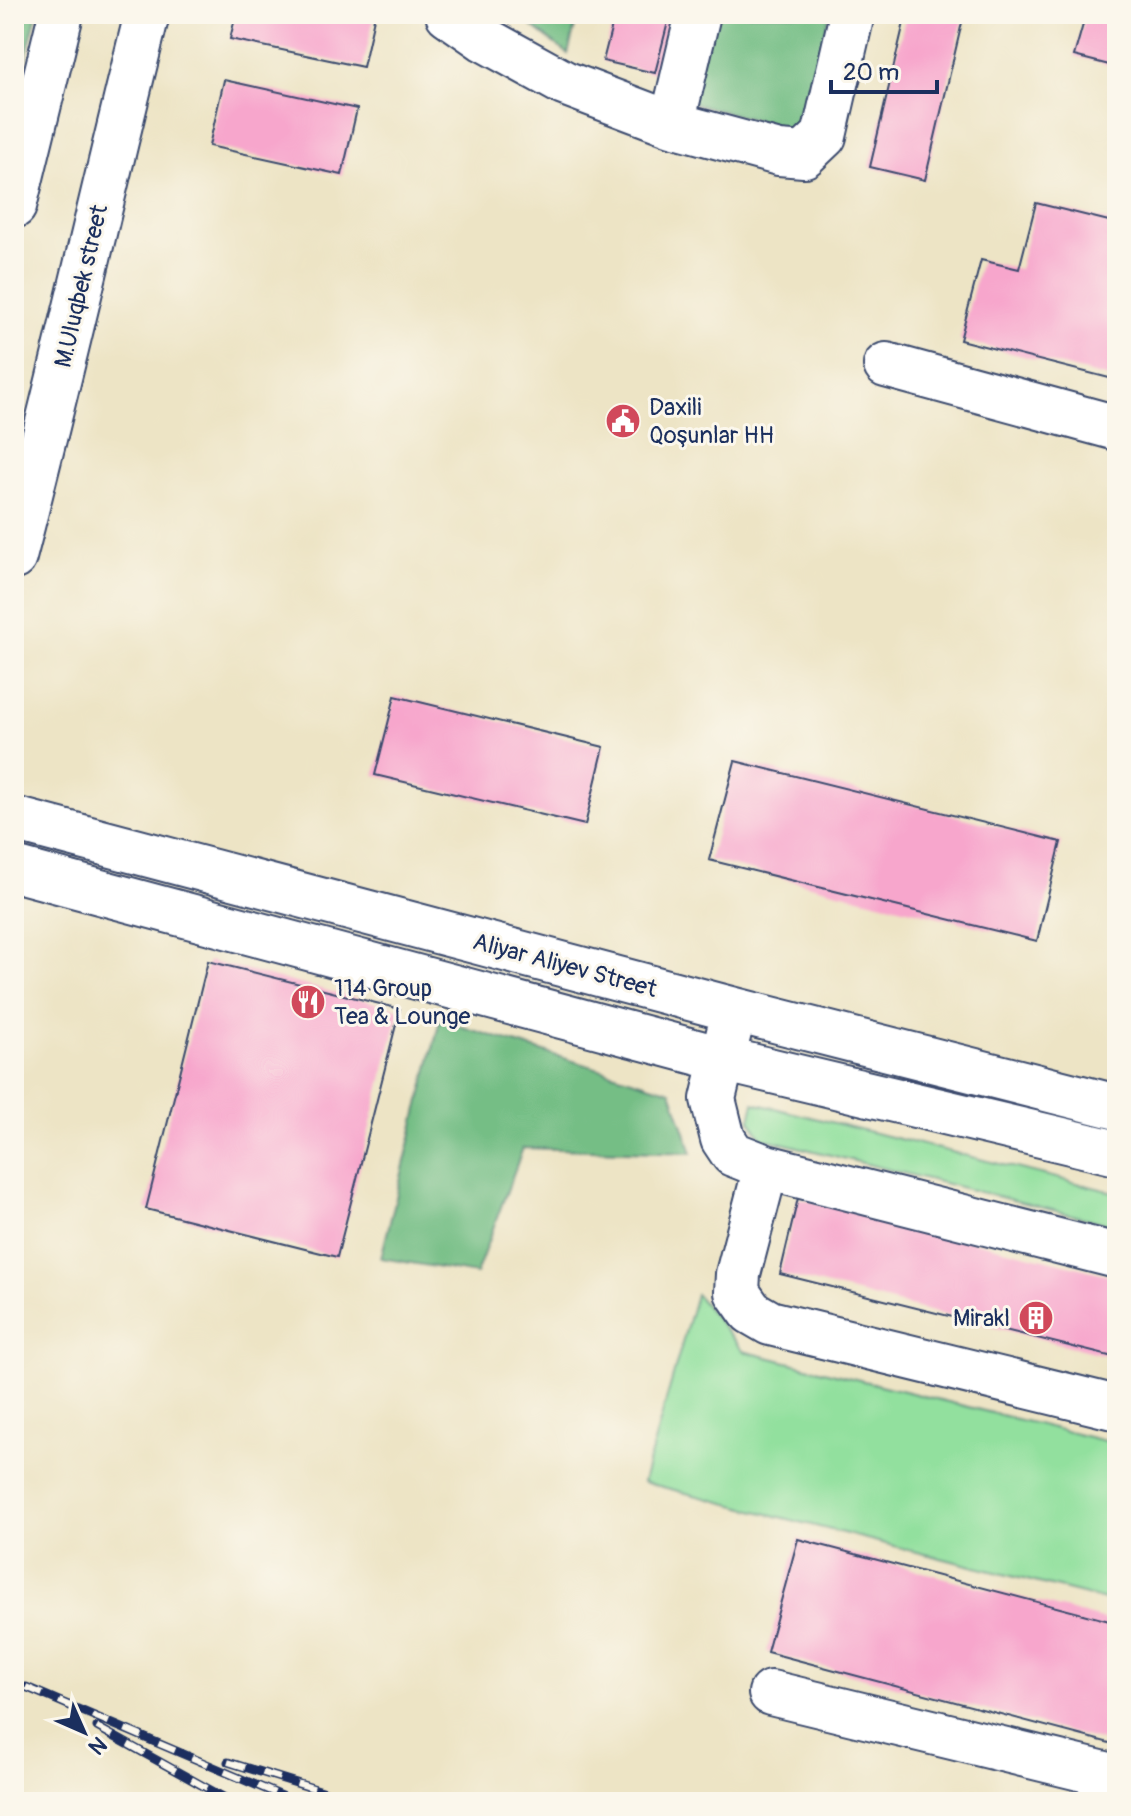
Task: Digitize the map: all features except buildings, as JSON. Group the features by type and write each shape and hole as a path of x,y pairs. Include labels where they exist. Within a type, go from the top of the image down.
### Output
{"street":[{"path":"14,206 61,14"},
{"name":"M.Uluqbek street","path":"14,557 31,419 103,190 147,14"},
{"path":"448,14 488,26 564,83 672,124 779,153 804,155 824,136 852,14"},
{"path":"672,124 698,14"},
{"path":"886,365 1117,428"},
{"name":"Aliyar Aliyev Street","path":"14,819 735,1010 1117,1107"},
{"name":"Aliyar Aliyev Street","path":"14,869 722,1059 1117,1153"},
{"path":"735,1010 713,1099 723,1139 733,1154 766,1167 1117,1256"},
{"path":"766,1167 738,1274 737,1292 751,1312 770,1323 1117,1408"},
{"path":"771,1693 1117,1777"}],"green space":[{"path":"14,14 37,14 14,104"},
{"path":"516,14 578,14 568,54"},
{"path":"711,14 830,14 799,132 689,102"},
{"path":"440,1020 671,1091 692,1153 523,1148 476,1274 381,1258"},
{"path":"754,1103 1117,1193 1117,1226 762,1138 750,1120"},
{"path":"696,1294 743,1351 1117,1444 1117,1603 643,1482"}],"railway":[{"path":"26,1687 296,1802"},
{"path":"97,1727 232,1802"},
{"path":"228,1762 358,1802"}],"place":[{"name":"Daxili Qoşunlar HH","path":"623,421"},
{"name":"114 Group Tea & Lounge","path":"308,1002"},
{"name":"Mirakl","path":"1036,1318"}]}
